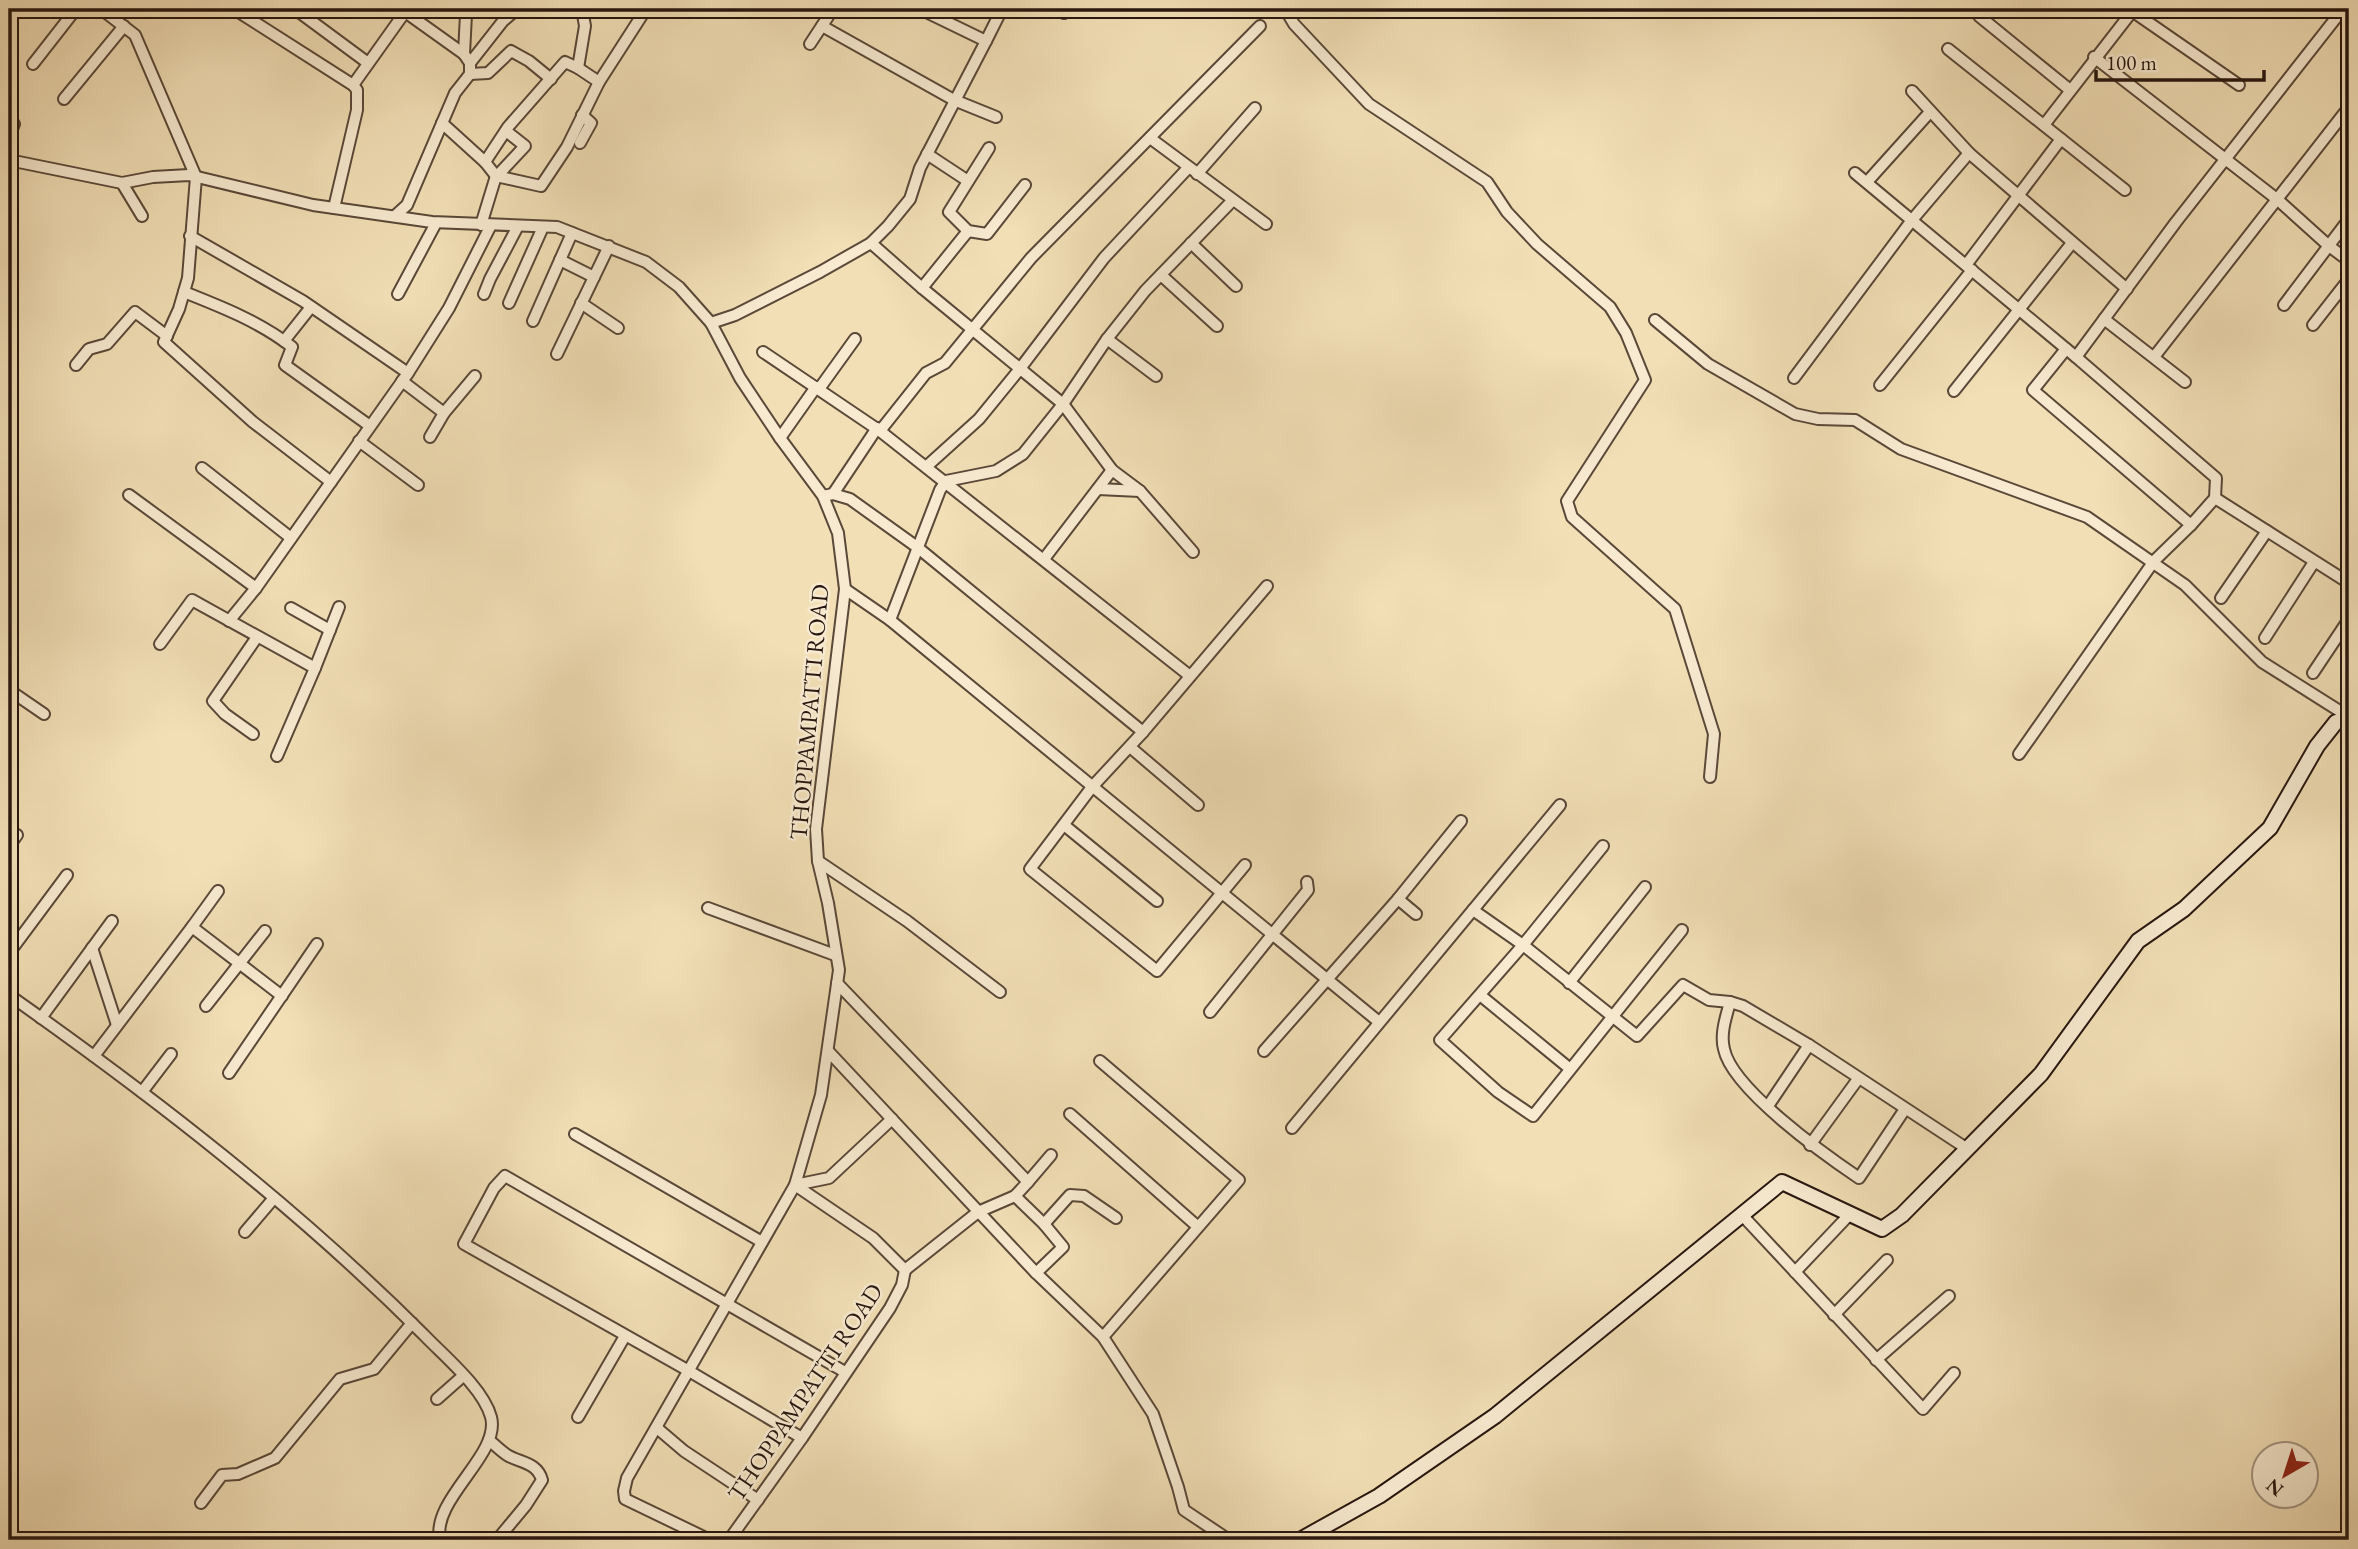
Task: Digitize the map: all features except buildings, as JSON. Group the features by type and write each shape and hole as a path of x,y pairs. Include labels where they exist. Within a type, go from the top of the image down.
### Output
{"street":[{"path":"33,64 76,9"},
{"path":"101,9 135,35 196,177 188,278 164,342 253,422 331,482"},
{"path":"234,9 358,90 357,110 334,208"},
{"path":"295,9 368,63"},
{"path":"396,215 407,205 468,64 503,21 517,9"},
{"path":"578,68 585,26 583,9"},
{"path":"442,123 485,162 496,176 541,186 567,147 599,82 646,9"},
{"path":"810,44 833,9"},
{"path":"920,9 986,41"},
{"path":"710,323 735,315 871,243 910,199 927,154 1002,9"},
{"path":"1285,9 1294,24 1369,104 1487,182 1507,212 1537,244 1610,307 1626,333 1645,380 1567,502 1572,517 1675,609 1714,734 1710,777"},
{"path":"2076,357 2343,9 2349,13"},
{"path":"353,85 403,10 468,64 488,74 511,51 529,61 551,79"},
{"path":"2044,125 2133,10 2239,85"},
{"path":"465,11 468,64"},
{"path":"1979,16 2070,90"},
{"path":"64,99 124,26"},
{"path":"822,26 954,100 996,117"},
{"path":"1143,732 917,547 850,499 828,495 926,373 945,363 1031,258 1260,26"},
{"path":"1948,49 2125,190"},
{"path":"2094,57 2278,200 2349,261"},
{"path":"485,162 506,131 565,62 599,82"},
{"path":"1912,91 1969,153 2127,289"},
{"path":"2154,357 2349,107"},
{"path":"927,466 979,419 1104,258 1255,108"},
{"path":"1867,182 1930,112"},
{"path":"580,143 591,123 582,115"},
{"path":"9,121 14,124 9,137"},
{"path":"229,621 256,588 405,377 449,308 486,225 496,176 525,146 506,131"},
{"path":"1150,138 1266,224"},
{"path":"1880,385 2061,139"},
{"path":"989,148 949,212 968,231 986,234 1026,185"},
{"path":"1794,379 1912,220 1969,153"},
{"path":"927,154 968,181"},
{"path":"9,160 122,183 142,216"},
{"path":"1855,173 2216,478 2215,498 2154,561 2019,754"},
{"name":"THOPPAMPATTI ROAD","path":"122,183 153,177 196,177 334,208 436,223 557,227 646,262 671,281 710,323 740,378 780,438 828,495 838,533 845,589 816,829 818,862 839,970 821,1095 795,1185 873,1238 905,1270 902,1286 890,1308 729,1540"},
{"path":"890,620 917,547 946,481 996,471 1023,454 1063,404 1107,339 1161,275 1233,200"},
{"path":"2284,304 2349,219"},
{"path":"398,294 436,223"},
{"path":"484,294 518,226"},
{"path":"509,303 543,227"},
{"path":"922,288 968,231"},
{"path":"533,321 572,233"},
{"path":"190,236 311,307 405,377 444,413"},
{"path":"871,243 1019,370 1063,404 1112,470 1140,491 1193,552"},
{"path":"1191,243 1236,286"},
{"path":"1954,391 2072,243"},
{"path":"556,354 609,246"},
{"path":"560,260 594,277"},
{"path":"1161,275 1217,326"},
{"path":"2313,325 2349,279"},
{"path":"184,292 230,310 285,341 292,347 285,365 370,426"},
{"path":"582,303 618,328"},
{"path":"285,341 311,307"},
{"path":"76,365 89,349 107,344 135,312 167,336"},
{"path":"2104,319 2185,382"},
{"path":"1300,1540 1379,1496 1495,1416 1782,1182 1882,1229 1902,1215 2041,1074 2138,941 2184,909 2270,828 2317,746 2336,722 2349,718 2339,708 2262,662 2185,585 2087,517 1901,449 1855,420 1818,419 1795,414 1708,364 1655,320"},
{"path":"780,438 855,339"},
{"path":"1107,339 1156,376"},
{"path":"2066,349 2033,390 2191,525"},
{"path":"763,352 879,429 1190,676"},
{"path":"430,437 444,413 475,376"},
{"path":"359,441 418,485"},
{"path":"202,468 291,538"},
{"path":"1044,559 1112,470"},
{"path":"1098,489 1140,491"},
{"path":"130,495 256,588"},
{"path":"2215,498 2349,583"},
{"path":"2221,598 2267,531"},
{"path":"2265,638 2314,562"},
{"path":"1245,865 1157,971 1030,869 1092,787 1130,747 1267,586"},
{"path":"845,589 890,620 1379,1021"},
{"path":"160,644 192,600 314,668"},
{"path":"277,756 339,607"},
{"path":"291,608 330,630"},
{"path":"2313,673 2349,619"},
{"path":"253,734 225,714 213,701 257,637"},
{"path":"9,690 44,714"},
{"path":"1130,747 1198,805"},
{"path":"1292,1128 1560,805"},
{"path":"1264,1051 1398,899 1461,821"},
{"path":"1064,825 1157,901"},
{"path":"9,846 17,835"},
{"path":"1603,846 1523,945 1440,1040 1498,1092 1533,1116 1682,930"},
{"path":"818,862 907,921 1000,992"},
{"path":"9,953 67,875"},
{"path":"1210,1012 1308,891 1307,882"},
{"path":"1569,983 1645,887"},
{"path":"94,1056 218,891"},
{"path":"1398,899 1416,914"},
{"path":"708,908 835,955"},
{"path":"1473,910 1523,945 1637,1036 1683,985 1709,1000 1743,1006 1809,1045 1966,1148"},
{"path":"41,1018 112,921"},
{"path":"192,927 282,996"},
{"path":"206,1006 265,931"},
{"path":"229,1073 317,944"},
{"path":"92,948 117,1025"},
{"path":"837,983 1028,1182"},
{"path":"9,995 235,1164 375,1286 481,1398 491,1418 489,1440 450,1501 438,1529 440,1540"},
{"path":"1480,995 1569,1068"},
{"path":"1730,1002 1723,1026 1724,1049 1733,1070 1810,1145 1859,1178 1905,1109"},
{"path":"1768,1106 1809,1045"},
{"path":"829,1052 1036,1273 1103,1336 1153,1414 1184,1510 1229,1540"},
{"path":"142,1092 171,1054"},
{"path":"1100,1061 1239,1180 1103,1336"},
{"path":"1810,1145 1858,1079"},
{"path":"1070,1114 1197,1226"},
{"path":"710,1540 625,1499 627,1478 795,1185 829,1178 891,1119"},
{"path":"575,1134 762,1242"},
{"path":"905,1270 978,1212 1015,1196 1051,1155"},
{"path":"802,1438 464,1244 494,1188 505,1176 845,1372"},
{"path":"1044,1224 1070,1195 1084,1196 1116,1218"},
{"path":"1015,1196 1063,1247 1036,1273"},
{"path":"245,1232 274,1198"},
{"path":"1795,1272 1850,1214"},
{"path":"1742,1215 1923,1409 1954,1373"},
{"path":"1834,1315 1887,1260"},
{"path":"1876,1360 1949,1296"},
{"path":"201,1503 222,1475 238,1474 275,1458 340,1379 374,1369 412,1323"},
{"path":"578,1417 625,1336"},
{"path":"437,1399 463,1376"},
{"path":"657,1428 684,1451 758,1500"},
{"path":"489,1440 508,1456 525,1461 540,1474 542,1480 526,1506 497,1540"}]}
